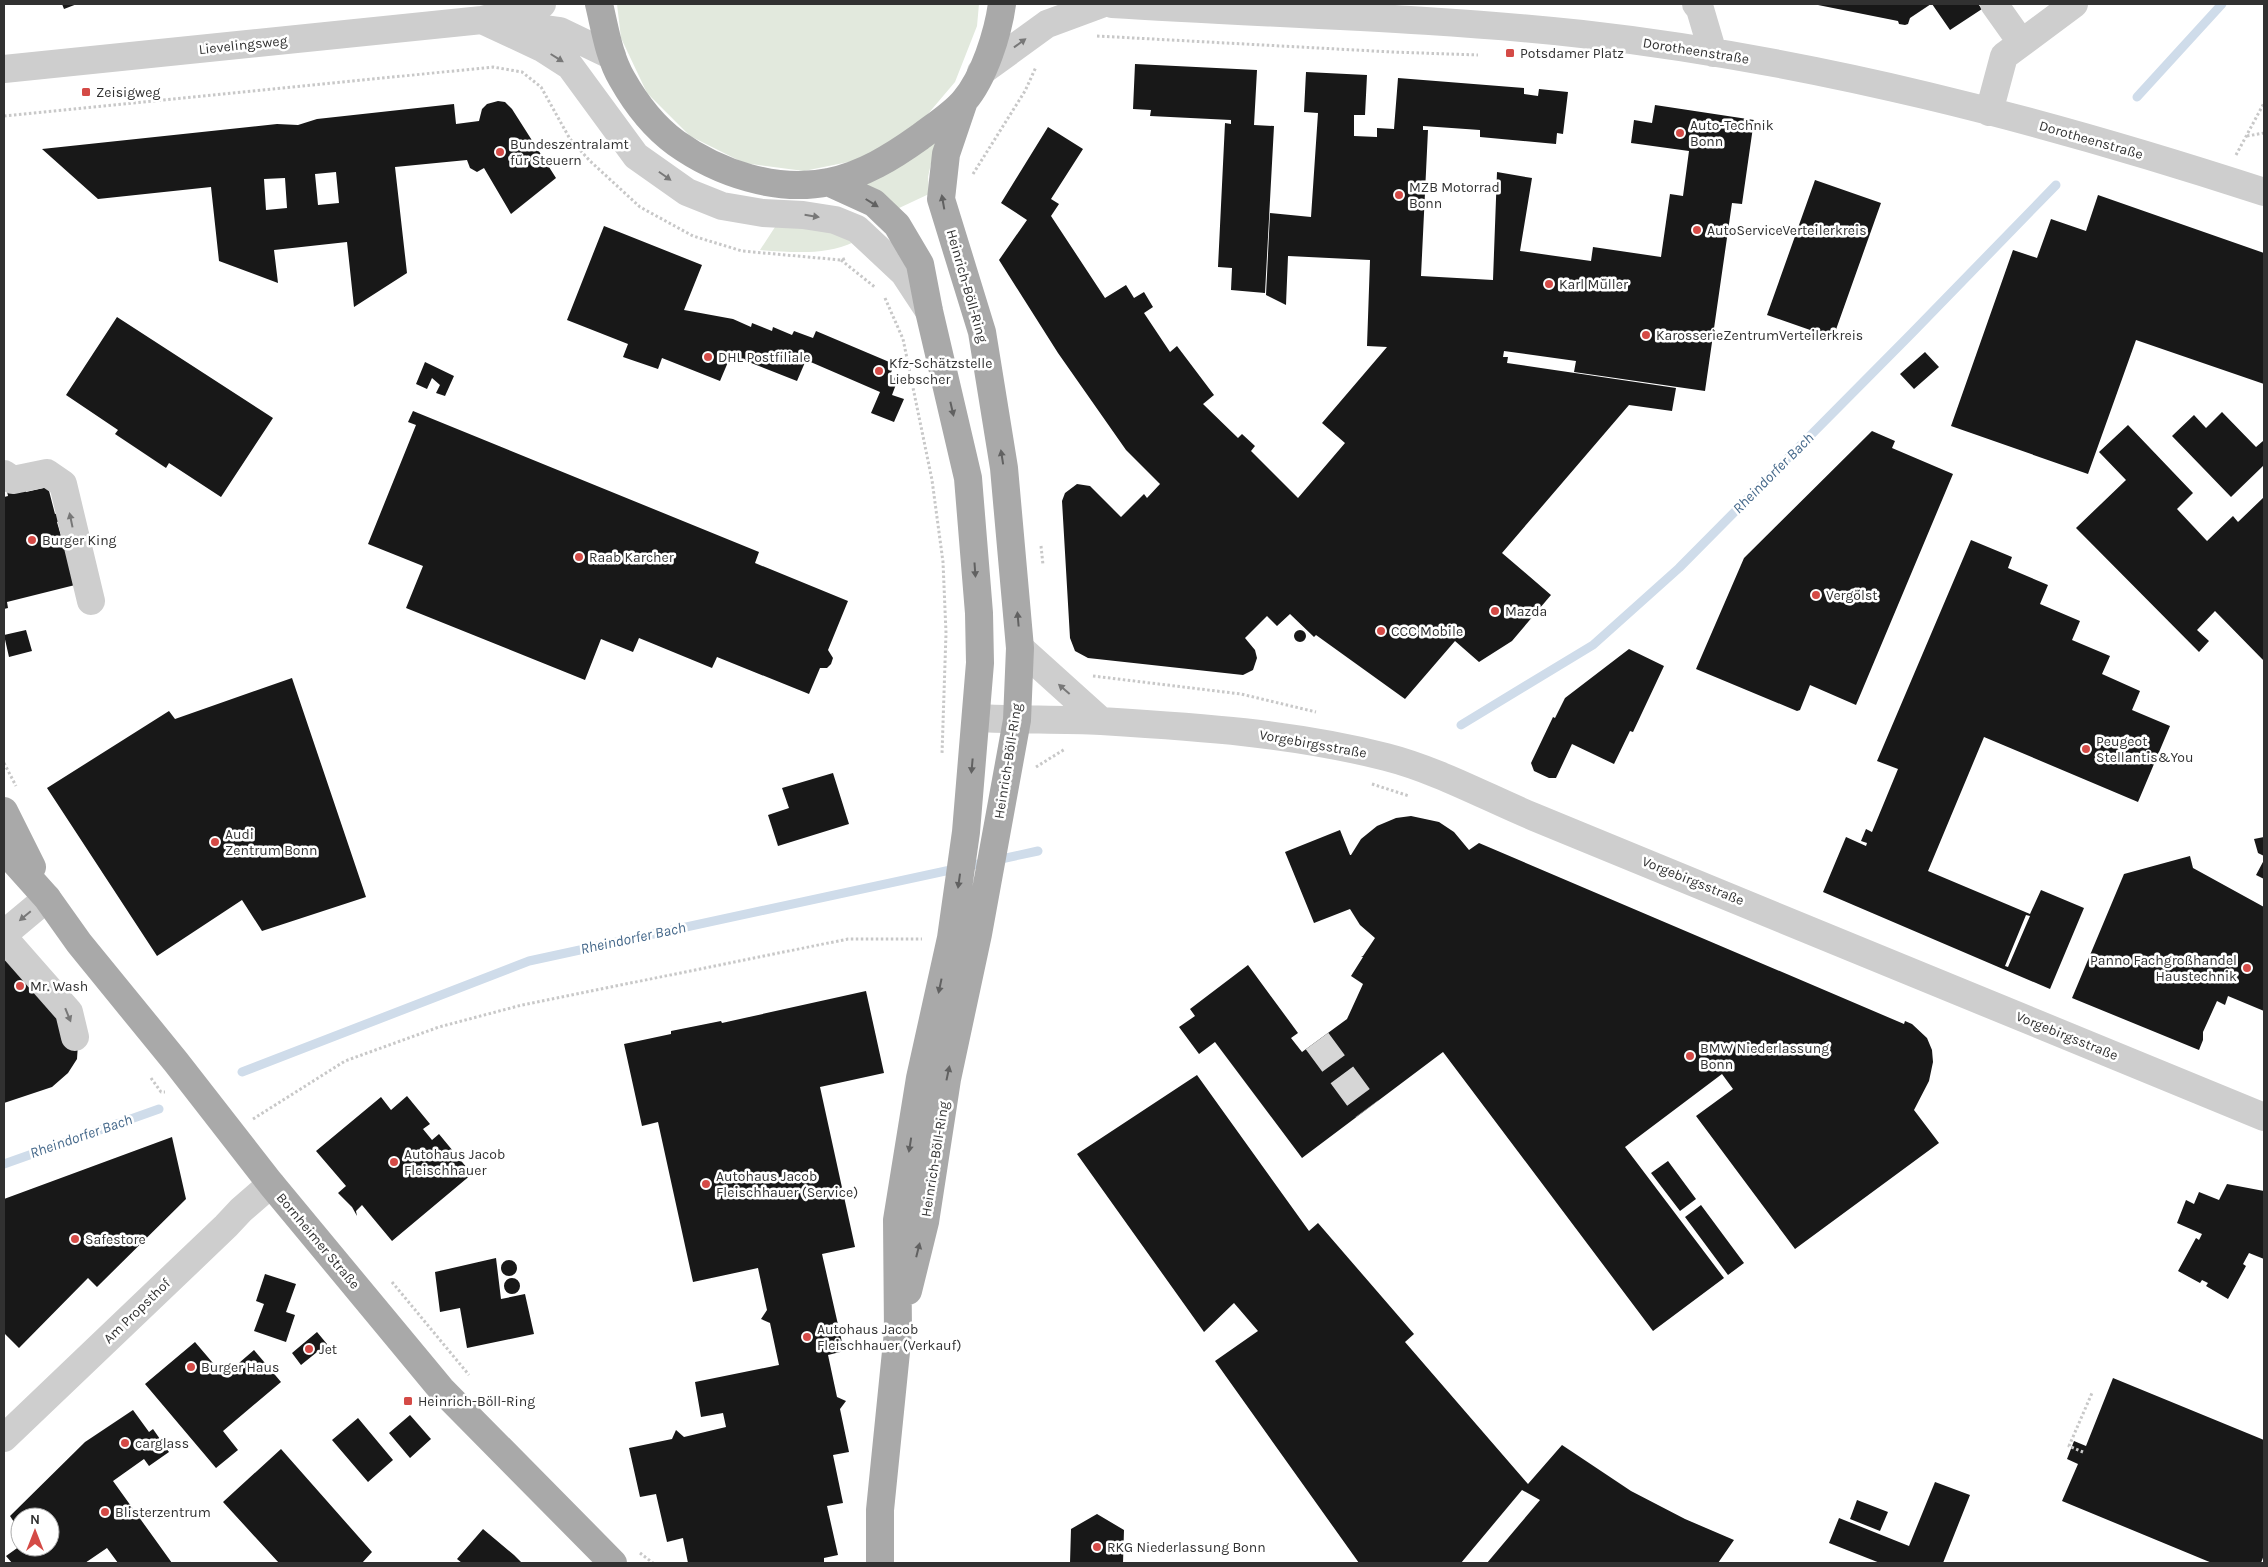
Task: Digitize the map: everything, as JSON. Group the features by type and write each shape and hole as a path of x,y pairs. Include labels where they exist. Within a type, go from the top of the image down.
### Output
{"main road":[{"path":"599,4 617,67 644,112 675,142 727,172 785,185 828,182 874,166 902,150 964,101 981,72 998,30 1002,4"},
{"name":"Heinrich-Böll-Ring","path":"898,1332 925,1222 947,1079 978,934 1017,720 1020,648 1004,468 982,332 941,198 946,154 964,101"},
{"name":"Heinrich-Böll-Ring","path":"828,182 874,203 897,225 920,264 929,311 968,478 980,655 966,832 939,938 898,1220 898,1332 880,1510 880,1563"},
{"name":"Bornheimer Straße","path":"10,800 47,898"},
{"name":"Bornheimer Straße","path":"4,850 47,898 80,943 271,1184 441,1389 613,1563"}],"street":[{"path":"482,20 508,4"},
{"name":"Lievelingsweg","path":"4,69 482,20 542,4"},
{"path":"981,72 1047,24 1101,4"},
{"name":"Dorotheenstraße","path":"1112,4 1429,21 1584,35 1713,53 1889,88 1989,112 2057,130 2264,192"},
{"path":"1696,4 1700,9 1713,53"},
{"path":"1994,4 2021,42"},
{"path":"1989,112 2004,56 2074,4"},
{"path":"482,20 542,48 570,66 636,156 687,192 722,206 763,213 803,215 836,220 857,229 861,250 904,273 929,311"},
{"name":"Lievelingsweg","path":"482,20 560,31 617,67"},
{"path":"605,113 617,67"},
{"path":"763,213 785,185"},
{"path":"4,474 13,480 47,473 63,484 90,601"},
{"path":"1020,648 1101,721"},
{"name":"Vorgebirgsstraße","path":"976,718 1101,721 1266,734 1315,742 1388,758 1423,770 2264,1117"},
{"path":"4,934 47,898"},
{"path":"4,938 69,1012 75,1037"},
{"name":"Am Propsthof","path":"4,1438 241,1210 271,1184"}],"path":[{"path":"1094,36 1484,55"},
{"path":"970,179 1025,91 1039,59"},
{"path":"4,116 493,67 522,72 540,87 570,139 640,207 693,236 742,251 841,260 861,250"},
{"path":"2223,179 2264,103"},
{"path":"2247,136 2264,133"},
{"path":"841,260 883,293 903,339 932,480 943,562 946,633 944,689"},
{"path":"1030,774 1037,767 1069,746"},
{"path":"4,763 10,800"},
{"path":"1369,784 1415,798"},
{"path":"261,1125 255,1117 345,1061 439,1027 522,1004 848,939 939,938"},
{"path":"385,1275 475,1382"},
{"path":"2083,1452 2069,1446 2092,1393"},
{"path":"638,1551 653,1563"}],"shaded area":[{"path":"617,4 979,4 977,26 955,82 916,128 863,159 804,171 744,163 690,136 647,93 621,38"},
{"path":"934,141 935,145 928,177 929,194 897,209 865,187 863,181"},
{"path":"775,227 826,229 854,242 820,251 760,250"}],"building":[{"path":"62,4 77,4 64,9"},
{"path":"1813,4 1931,4 1910,18 1908,24 1905,25 1899,24 1898,21"},
{"path":"1932,4 1978,4 1982,9 1950,30"},
{"path":"1135,64 1257,70 1254,125 1274,126 1265,293 1231,290 1232,268 1218,267 1225,123 1231,124 1231,120 1150,116 1151,110 1133,109"},
{"path":"1306,72 1367,75 1365,115 1354,115 1354,136 1377,137 1377,128 1394,129 1398,78 1524,88 1524,94 1538,96 1539,89 1568,92 1563,134 1557,133 1556,144 1480,137 1480,130 1423,126 1423,130 1428,130 1421,276 1493,280 1497,172 1532,178 1520,251 1591,261 1593,247 1661,257 1670,194 1683,196 1689,151 1631,143 1634,120 1652,123 1655,105 1754,120 1742,204 1732,203 1705,391 1574,372 1576,361 1504,351 1503,357 1508,357 1507,363 1676,388 1672,411 1629,405 1502,553 1551,595 1512,641 1479,662 1455,641 1405,699 1316,635 1314,637 1290,614 1277,626 1267,616 1245,638 1255,650 1257,658 1253,670 1243,675 1088,658 1075,651 1070,638 1062,501 1065,493 1077,484 1090,486 1121,517 1144,494 1147,498 1160,484 1126,450 1058,353 999,260 1027,220 1001,203 1048,127 1083,149 1051,199 1059,204 1051,216 1105,298 1126,285 1134,298 1144,292 1153,307 1144,313 1170,352 1177,346 1214,395 1203,404 1238,438 1242,434 1255,446 1251,451 1298,498 1345,443 1322,423 1387,347 1367,346 1370,260 1288,256 1286,305 1266,295 1270,213 1311,217 1318,113 1304,112"},
{"path":"498,101 505,102 512,109 556,178 511,214 484,168 477,172 470,168 467,160 395,167 407,273 354,307 347,242 274,250 278,283 219,261 211,187 98,199 42,149 277,124 298,125 317,119 454,104 456,124 479,121 482,109 487,104","holes":["336,172 339,203 318,205 315,174","285,178 287,208 266,210 264,179"]},
{"path":"1815,180 1881,203 1833,338 1767,315"},
{"path":"2098,195 2264,253 2264,384 2136,340 2088,474 1951,426 2013,250 2037,258 2051,219 2086,231"},
{"path":"604,226 702,265 684,310 733,319 751,327 752,323 772,331 773,327 792,335 794,331 813,338 816,331 894,364 890,376 898,379 892,395 904,399 894,422 871,413 880,392 806,360 797,381 731,355 720,381 662,358 658,369 623,357 628,344 567,320"},
{"path":"117,317 273,418 221,497 169,463 166,468 115,434 118,430 66,395"},
{"path":"1925,352 1939,367 1914,389 1900,374"},
{"path":"425,362 454,376 445,396 436,393 440,385 432,378 427,389 416,384"},
{"name":"Raab Karcher","path":"413,411 759,552 755,563 848,601 828,650 833,658 831,664 827,668 820,668 809,694 717,657 712,668 639,638 633,652 601,639 585,680 406,608 423,566 368,544 416,425 408,422"},
{"path":"2222,412 2256,447 2264,442 2264,465 2231,497 2172,436 2194,415 2206,428"},
{"path":"2128,425 2193,493 2177,509 2207,541 2233,516 2238,522 2264,497 2264,661 2215,611 2197,630 2209,641 2199,652 2076,528 2126,480 2099,452"},
{"name":"Vergölst","path":"1872,431 1895,441 1892,448 1953,474 1856,705 1810,685 1800,710 1797,711 1696,669 1744,558"},
{"name":"Burger King","path":"24,487 26,492 48,487 55,514 61,512 63,520 57,522 75,585 7,602 8,608 4,609 4,497 8,496 7,491"},
{"name":"Peugeot Stellantis&You","path":"1971,540 2012,557 2008,568 2048,585 2040,604 2080,621 2072,640 2110,656 2102,674 2140,691 2132,710 2170,726 2138,802 1984,737 1928,871 2030,914 2041,890 2084,908 2050,989 1823,892 1846,837 1866,846 1867,843 1861,841 1866,829 1872,832 1898,769 1877,761","holes":["2026,915 2030,916 2008,967 2005,966"]},
{"path":"26,630 32,651 9,657 4,635"},
{"path":"1298,630 1302,630 1306,636 1302,642 1298,642 1294,638 1294,634"},
{"path":"1629,649 1664,666 1633,732 1630,731 1614,764 1572,744 1556,778 1549,778 1534,771 1531,763 1553,717 1555,718 1565,698"},
{"name":"Audi Zentrum Bonn","path":"292,678 366,897 262,931 242,900 157,956 47,788 169,711 175,719"},
{"path":"833,773 849,824 778,846 768,815 789,808 782,788"},
{"name":"BMW Niederlassung Bonn","path":"1411,816 1439,822 1454,832 1469,850 1479,843 1904,1024 1905,1021 1912,1024 1927,1038 1932,1050 1933,1062 1929,1081 1914,1110 1939,1143 1795,1249 1696,1116 1733,1089 1722,1074 1625,1147 1724,1278 1653,1331 1443,1052 1302,1158 1215,1042 1199,1054 1179,1027 1195,1016 1190,1009 1248,965 1298,1033 1291,1038 1302,1052 1347,1019 1363,984 1351,976 1363,957 1361,956 1363,956 1375,938 1360,925 1350,909 1314,923 1285,852 1340,830 1351,855 1361,839 1377,826 1396,818"},
{"path":"2264,837 2264,856 2258,853 2254,839"},
{"path":"2190,856 2193,868 2264,907 2264,1011 2228,996 2225,1005 2217,1001 2203,1032 2203,1040 2199,1050 2072,998 2124,874"},
{"path":"2264,860 2264,879 2256,875"},
{"name":"Mr. Wash","path":"4,946 78,1044 77,1059 68,1073 52,1087 4,1103"},
{"name":"Autohaus Jacob Fleischhauer (Verkauf)","path":"866,991 884,1073 820,1087 855,1247 822,1254 844,1351 828,1355 837,1397 846,1401 840,1409 849,1452 833,1455 843,1503 827,1506 838,1555 824,1558 824,1563 688,1563 683,1538 667,1542 656,1494 640,1497 629,1448 672,1439 676,1430 684,1437 726,1427 723,1413 701,1417 695,1382 779,1365 770,1323 761,1319 767,1310 758,1268 693,1282 658,1122 642,1126 624,1044 671,1034 671,1031 721,1021 722,1023"},
{"path":"1197,1075 1309,1231 1318,1223 1414,1334 1405,1342 1528,1484 1562,1445 1631,1491 1685,1519 1734,1540 1718,1563 1487,1563 1540,1500 1522,1490 1461,1563 1359,1563 1215,1361 1258,1331 1234,1303 1204,1332 1077,1154"},
{"name":"Autohaus Jacob Fleischhauer","path":"407,1096 430,1124 423,1129 432,1140 439,1134 472,1174 392,1241 362,1205 356,1211 357,1216 352,1207 338,1193 346,1186 316,1151 381,1097 391,1110"},
{"name":"Safestore","path":"172,1137 186,1199 97,1287 88,1278 19,1348 4,1333 4,1199"},
{"path":"1668,1161 1696,1199 1680,1211 1651,1173"},
{"path":"2227,1184 2264,1191 2264,1259 2249,1253 2243,1264 2246,1266 2228,1299 2206,1286 2208,1283 2202,1280 2200,1283 2178,1271 2196,1238 2199,1240 2202,1234 2177,1223 2186,1200 2194,1204 2199,1192 2219,1200"},
{"path":"1701,1205 1744,1263 1728,1275 1685,1217"},
{"path":"496,1258 501,1299 525,1294 534,1334 467,1348 460,1308 440,1312 435,1272"},
{"path":"509,1260 515,1262 517,1268 515,1274 509,1276 503,1274 501,1268 503,1262"},
{"path":"265,1274 296,1284 286,1312 295,1315 286,1342 254,1331 264,1304 256,1301"},
{"path":"512,1278 518,1280 520,1286 518,1292 512,1294 506,1292 504,1286 506,1280"},
{"name":"Jet","path":"317,1332 327,1344 301,1365 292,1353"},
{"path":"195,1342 224,1376 254,1350 281,1382 223,1431 238,1450 216,1468 145,1384"},
{"path":"2113,1378 2264,1440 2264,1555 2261,1563 2212,1563 2062,1501 2078,1464 2067,1459 2074,1441 2086,1446"},
{"path":"133,1410 149,1432 153,1429 169,1452 149,1466 144,1459 113,1481 172,1563 118,1563 107,1548 85,1563 12,1563 6,1556 10,1553 10,1557 60,1557 60,1507 19,1507 85,1442"},
{"path":"410,1415 431,1439 410,1458 389,1433"},
{"path":"358,1418 393,1460 368,1482 332,1440"},
{"path":"281,1449 372,1552 362,1563 279,1563 223,1502"},
{"path":"1935,1482 1970,1495 1943,1563 1880,1563 1829,1543 1839,1518 1909,1546"},
{"path":"1857,1500 1888,1512 1880,1531 1850,1519"},
{"name":"RKG Niederlassung Bonn","path":"1097,1514 1124,1530 1123,1563 1070,1563 1071,1529"},
{"path":"483,1529 522,1563 462,1563 457,1559"}],"waterway":[{"name":"Rheindorfer Bach","path":"2137,97 2222,4"},
{"name":"Rheindorfer Bach","path":"1461,725 1593,645 1679,568 2056,185"},
{"name":"Rheindorfer Bach","path":"242,1072 529,961 1038,851"},
{"name":"Rheindorfer Bach","path":"4,1164 159,1109"}],"tunnel":[{"path":"1317,1041 1367,1109"}],"place":[{"name":"Potsdamer Platz","path":"1510,53"},
{"name":"Zeisigweg","path":"86,92"},
{"name":"Auto-Technik Bonn","path":"1680,133"},
{"name":"Bundeszentralamt für Steuern","path":"500,152"},
{"name":"MZB Motorrad Bonn","path":"1399,195"},
{"name":"AutoServiceVerteilerkreis","path":"1697,230"},
{"name":"Karl Müller","path":"1549,284"},
{"name":"KarosserieZentrumVerteilerkreis","path":"1646,335"},
{"name":"DHL Postfiliale","path":"708,357"},
{"name":"Kfz-Schätzstelle Liebscher","path":"879,371"},
{"name":"Burger King","path":"32,540"},
{"name":"Raab Karcher","path":"579,557"},
{"name":"Vergölst","path":"1816,595"},
{"name":"Mazda","path":"1495,611"},
{"name":"CCC Mobile","path":"1381,631"},
{"name":"Peugeot Stellantis&You","path":"2086,749"},
{"name":"Audi Zentrum Bonn","path":"215,842"},
{"name":"Panno Fachgroßhandel Haustechnik","path":"2247,968"},
{"name":"Mr. Wash","path":"20,986"},
{"name":"BMW Niederlassung Bonn","path":"1690,1056"},
{"name":"Autohaus Jacob Fleischhauer","path":"394,1162"},
{"name":"Autohaus Jacob Fleischhauer (Service)","path":"706,1184"},
{"name":"Safestore","path":"75,1239"},
{"name":"Autohaus Jacob Fleischhauer (Verkauf)","path":"807,1337"},
{"name":"Jet","path":"309,1349"},
{"name":"Burger Haus","path":"191,1367"},
{"name":"Heinrich-Böll-Ring","path":"408,1401"},
{"name":"carglass","path":"125,1443"},
{"name":"Blisterzentrum","path":"105,1512"},
{"name":"RKG Niederlassung Bonn","path":"1097,1547"}]}
